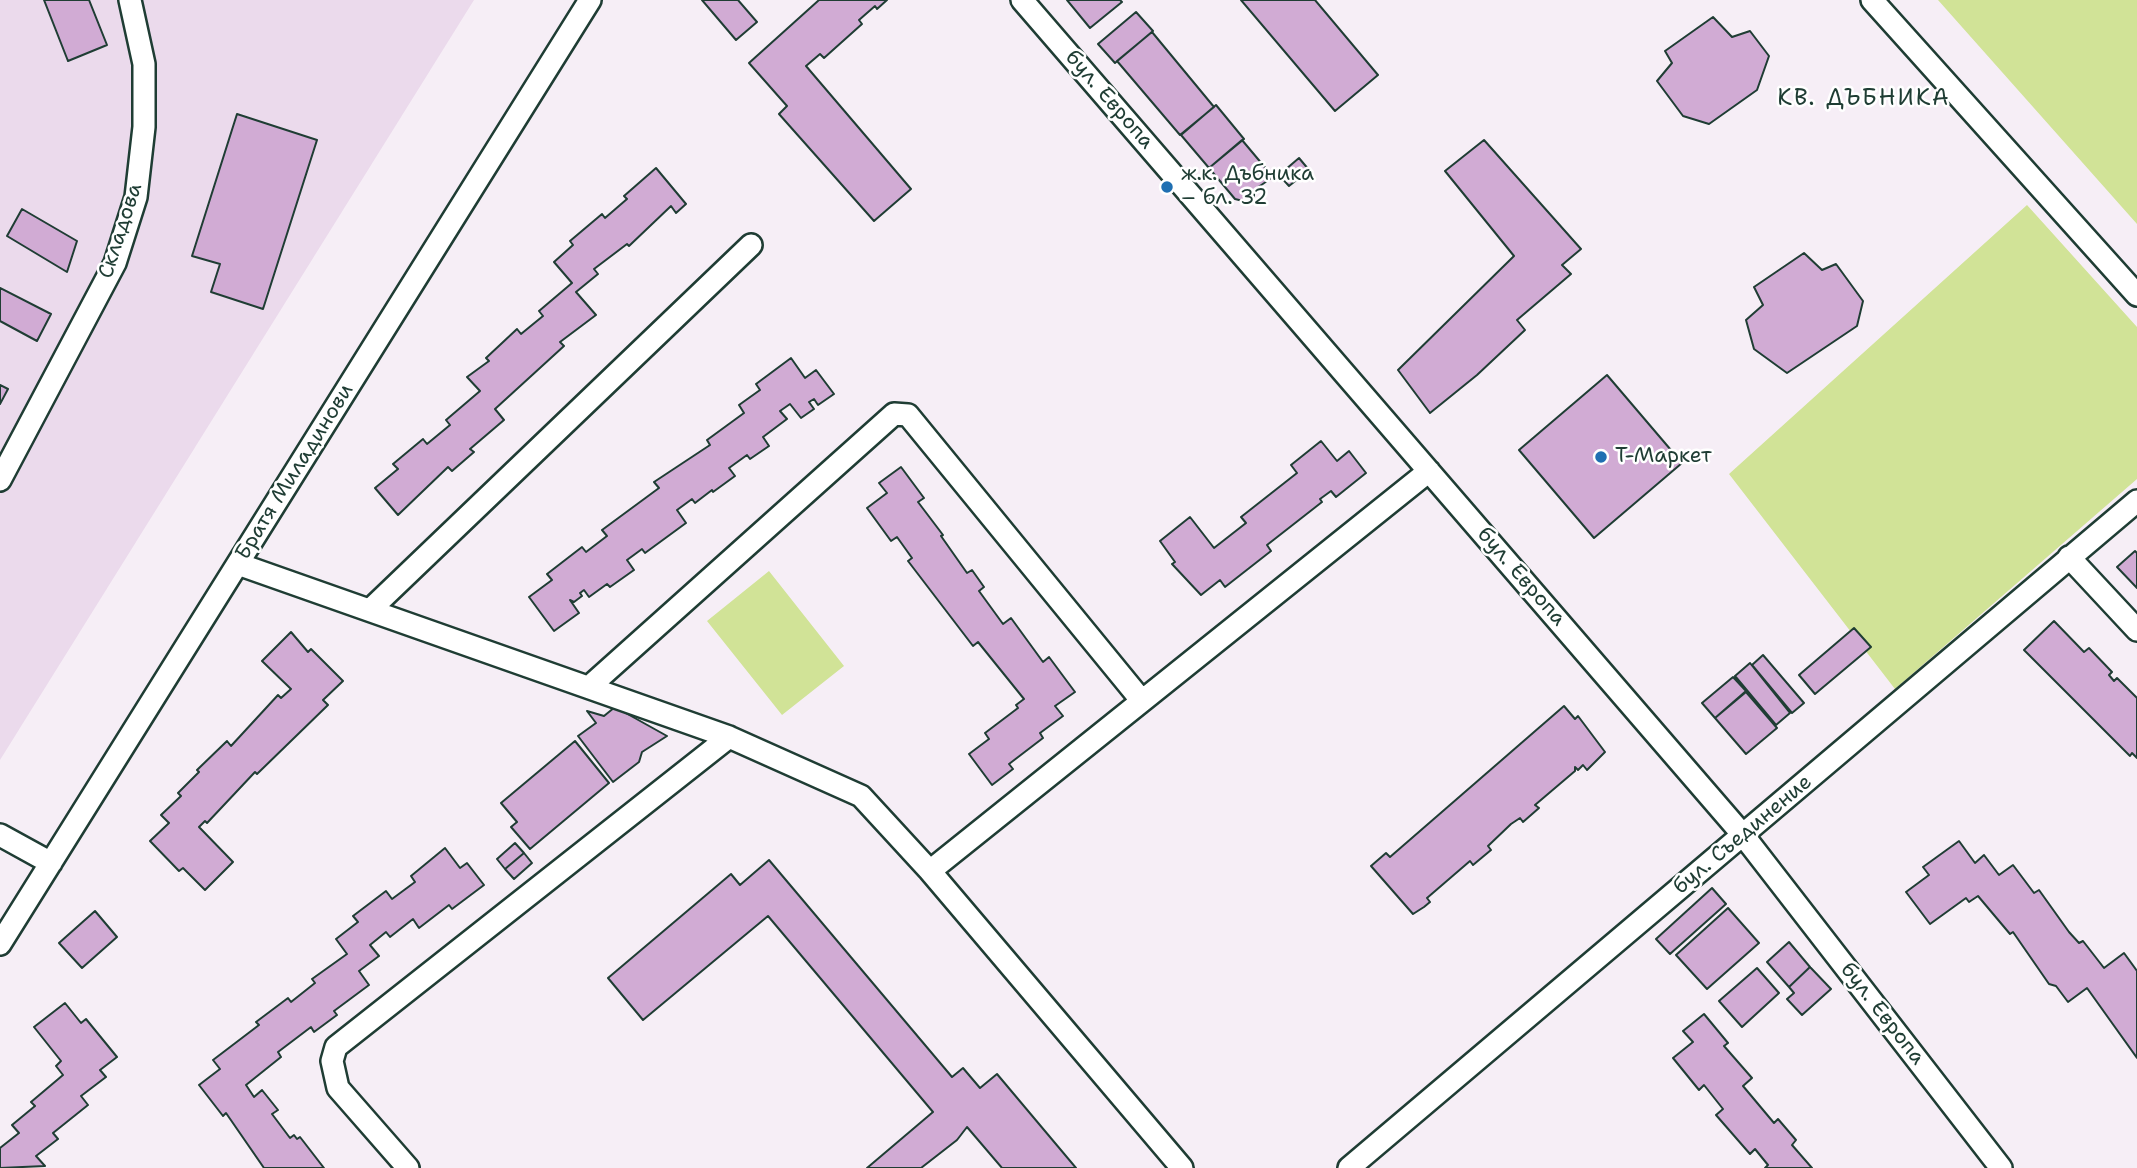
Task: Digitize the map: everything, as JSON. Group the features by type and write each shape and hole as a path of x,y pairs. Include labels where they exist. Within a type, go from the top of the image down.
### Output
{"street":[{"name":"Складова","path":"0,480 116,263 136,197 144,127 144,64 130,0"},
{"name":"Братя Миладинови","path":"0,944 590,0"},
{"name":"бул. Европа","path":"1022,0 1744,835 2001,1168"},
{"path":"1872,0 2137,295"},
{"path":"371,609 751,246"},
{"path":"589,687 894,414 908,415 1142,701"},
{"path":"930,871 1429,471"},
{"name":"бул. Съединение","path":"1349,1168 2137,501"},
{"path":"2069,557 2137,630"},
{"path":"238,564 729,737 861,796 930,871 1182,1168"},
{"path":"408,1168 338,1088 332,1061 335,1046 729,737"},
{"path":"0,835 51,863"}],"shaded area":[{"path":"0,0 474,0 0,760"}],"green space":[{"path":"1938,0 2137,0 2137,224"},
{"path":"2027,205 2137,327 2137,479 1895,689 1729,474"},
{"path":"769,571 844,666 782,715 707,621"}],"building":[{"path":"44,0 89,0 107,45 68,61"},
{"path":"702,0 738,0 757,22 736,40"},
{"path":"819,0 887,0 859,20 862,24 824,58 820,54 806,66 911,189 874,221 779,114 787,106 749,63"},
{"path":"1067,0 1120,0 1122,2 1090,28"},
{"path":"1241,0 1315,0 1378,75 1335,111"},
{"path":"1136,12 1153,31 1115,63 1098,44"},
{"path":"1713,17 1732,37 1750,31 1769,56 1757,90 1709,124 1683,116 1657,81 1672,63 1665,51"},
{"path":"1152,32 1214,107 1180,135 1117,61"},
{"path":"1216,105 1244,139 1209,168 1181,135"},
{"path":"237,114 317,140 263,309 211,292 220,264 192,256"},
{"path":"1242,140 1273,177 1254,190 1254,197 1247,202 1235,199 1209,168"},
{"path":"1484,140 1581,249 1562,265 1571,274 1517,320 1525,330 1477,375 1430,413 1398,370 1514,256 1445,171"},
{"path":"1299,158 1309,170 1289,186 1279,175"},
{"path":"656,168 686,204 676,213 671,206 629,246 627,244 594,269 598,274 576,292 596,315 560,342 564,346 495,409 504,420 470,449 474,452 452,471 448,467 398,515 375,488 398,469 393,464 423,439 427,444 450,425 446,420 480,391 467,377 489,361 486,358 517,329 521,334 543,316 539,311 572,283 554,262 573,245 570,241 602,214 605,218 627,199 624,196"},
{"path":"22,209 77,241 67,272 7,236"},
{"path":"1804,253 1822,270 1836,264 1863,301 1857,326 1787,373 1754,349 1746,320 1763,305 1754,287"},
{"path":"0,288 51,314 37,341 0,321"},
{"path":"791,358 805,378 816,370 834,394 818,405 814,399 809,402 814,409 801,418 790,404 780,411 787,419 763,437 769,446 750,459 747,455 729,468 735,476 713,492 712,490 695,503 692,499 677,510 686,523 645,553 642,549 627,560 634,570 610,587 607,584 589,597 584,590 580,593 582,596 574,602 570,600 579,613 554,631 529,597 552,580 547,574 582,547 586,552 607,536 602,530 659,488 654,482 710,445 707,440 744,413 739,405 760,390 756,384"},
{"name":"Т-Маркет","path":"1607,375 1682,463 1594,538 1519,450"},
{"path":"0,385 8,389 0,404"},
{"path":"1321,441 1337,461 1349,451 1366,473 1336,497 1331,491 1320,499 1322,502 1267,545 1271,551 1225,587 1220,580 1201,595 1172,564 1175,562 1160,541 1190,517 1214,548 1246,523 1241,517 1297,473 1291,465"},
{"path":"901,467 924,498 918,502 967,573 972,570 984,587 979,591 1003,624 1011,618 1043,662 1049,657 1075,692 1055,706 1063,716 1040,733 1043,738 1009,764 1013,769 992,785 969,754 989,739 985,733 1018,708 1016,705 1024,699 978,642 973,646 908,561 912,558 897,537 891,541 867,508 887,493 879,483"},
{"path":"2135,551 2137,553 2137,588 2117,567"},
{"path":"2054,621 2084,652 2089,648 2112,672 2109,675 2114,681 2117,678 2137,698 2137,758 2132,753 2130,756 2024,650"},
{"path":"1854,628 1871,647 1815,694 1799,675"},
{"path":"291,632 308,652 311,649 343,681 323,700 328,705 257,774 255,772 207,823 205,821 199,827 233,862 205,890 183,868 179,871 150,841 169,823 161,815 181,796 178,793 199,772 197,770 227,741 231,746 278,695 281,698 291,689 262,661"},
{"path":"1763,655 1804,703 1792,713 1752,665"},
{"path":"1750,663 1790,713 1776,725 1735,676"},
{"path":"1733,677 1746,691 1715,718 1702,703"},
{"path":"1746,692 1777,728 1746,754 1715,718"},
{"path":"1564,706 1575,719 1578,716 1605,752 1587,770 1583,765 1578,770 1575,767 1575,771 1535,805 1539,808 1523,822 1520,818 1511,824 1488,846 1491,850 1473,865 1470,861 1427,898 1430,902 1413,914 1371,866 1386,853 1390,857"},
{"path":"615,707 667,736 642,752 639,762 613,782 578,736 596,723 587,711 604,716"},
{"path":"575,741 609,783 530,849 511,827 517,822 501,803"},
{"path":"1959,841 1975,863 1984,855 1999,875 2013,865 2034,893 2039,890 2069,932 2079,943 2083,941 2104,968 2124,953 2137,971 2137,1058 2087,988 2068,1002 2056,986 2049,984 2013,932 2010,934 1978,896 1969,902 1966,898 1930,924 1906,892 1929,875 1923,867"},
{"path":"515,843 524,853 505,869 497,859"},
{"path":"445,848 460,868 467,863 484,885 452,909 449,905 419,928 413,919 390,937 386,932 370,945 379,956 359,971 369,985 334,1011 337,1015 314,1032 311,1027 278,1052 281,1057 246,1085 254,1097 262,1090 278,1110 272,1114 290,1138 294,1135 297,1139 300,1137 324,1168 264,1168 226,1113 223,1116 199,1085 220,1069 213,1060 259,1025 256,1022 288,998 291,1002 315,983 312,979 347,954 336,939 358,922 353,916 386,891 392,899 415,882 411,876"},
{"path":"524,853 532,863 514,879 505,869"},
{"path":"769,860 952,1077 963,1068 980,1088 997,1074 1076,1168 1002,1168 967,1127 957,1140 921,1168 867,1168 933,1112 768,916 643,1020 608,978 731,874 740,885"},
{"path":"1712,888 1726,904 1670,954 1656,939"},
{"path":"1728,908 1759,943 1707,989 1676,955"},
{"path":"95,911 117,937 82,968 59,943"},
{"path":"1789,942 1810,967 1789,987 1767,962"},
{"path":"1810,967 1831,989 1802,1015 1787,999 1794,993 1789,987"},
{"path":"1757,968 1779,993 1742,1027 1719,1001"},
{"path":"65,1003 81,1023 86,1019 117,1057 100,1070 106,1077 81,1096 88,1105 53,1133 58,1139 36,1156 45,1166 0,1168 0,1148 19,1133 12,1125 35,1106 31,1102 63,1075 56,1066 61,1061 34,1027"},
{"path":"1704,1014 1728,1043 1724,1046 1752,1078 1743,1086 1774,1123 1778,1119 1796,1140 1792,1145 1812,1168 1765,1168 1768,1165 1755,1149 1750,1154 1716,1115 1723,1109 1704,1085 1699,1090 1673,1058 1693,1042 1683,1031"}],"place":[{"name":"ж.к. Дъбника – бл. 32","path":"1167,187"},
{"name":"Т-Маркет","path":"1601,457"}],"district":[{"name":"КВ. ДЪБНИКА","path":"1864,99"}]}
